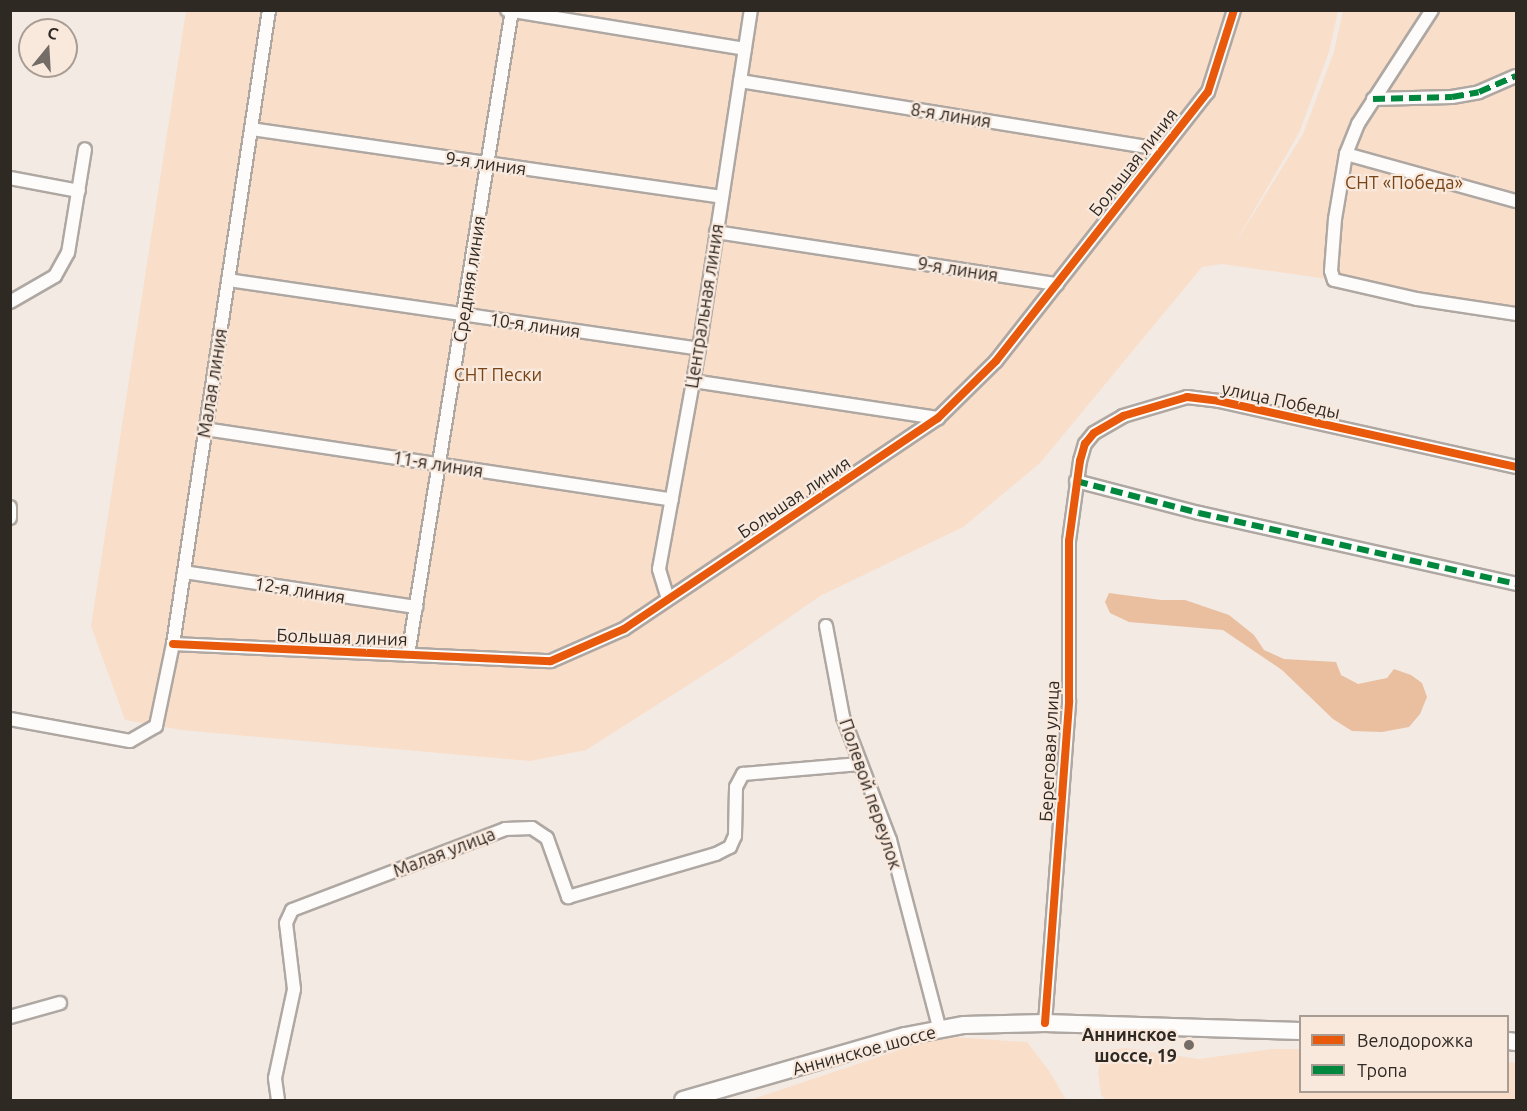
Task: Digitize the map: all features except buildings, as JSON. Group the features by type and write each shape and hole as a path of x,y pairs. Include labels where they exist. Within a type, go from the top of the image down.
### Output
{"main road":[{"name":"Аннинское шоссе","path":"683,1101 905,1036 964,1025 1045,1023 1299,1031"}],"street":[{"name":"Малая линия","path":"10,719 130,741 156,726 184,572 269,10"},
{"path":"507,10 745,49"},
{"name":"Центральная линия","path":"668,599 659,569 699,349 751,10"},
{"path":"1432,10 1358,124 1346,154 1335,219 1331,271 1334,280 1417,299 1516,314"},
{"name":"Средняя линия","path":"408,655 512,11"},
{"name":"Большая линия","path":"172,644 552,661 624,629 938,418 996,362 1208,92 1232,11"},
{"path":"1373,99 1452,97 1479,92 1516,76"},
{"name":"8-я линия","path":"740,81 1161,149"},
{"name":"9-я линия","path":"251,129 721,197"},
{"path":"10,302 55,276 68,253 85,149"},
{"path":"1346,154 1516,201"},
{"path":"10,178 79,191"},
{"name":"9-я линия","path":"716,232 1057,284"},
{"name":"10-я линия","path":"228,280 699,349"},
{"path":"693,381 938,418"},
{"name":"улица Победы","path":"1076,481 1085,444 1094,433 1123,416 1187,398 1219,401 1516,467"},
{"name":"11-я линия","path":"205,429 672,500"},
{"path":"1076,481 1199,513 1516,584"},
{"name":"Береговая улица","path":"1045,1023 1069,701 1069,541 1076,481"},
{"path":"10,507 10,518"},
{"name":"12-я линия","path":"184,572 416,607"},
{"name":"Полевой переулок","path":"826,626 843,717 890,840 940,1029"},
{"name":"Малая улица","path":"278,1101 275,1078 294,989 286,922 292,910 505,829 532,828 547,838 568,897 716,854 730,847 735,836 736,788 743,774 860,764"},
{"path":"10,1017 60,1003"}],"green space":[{"name":"СНТ Пески","path":"186,11 1338,11 1329,52 1299,133 1231,250 1303,134 1334,52 1343,11 1516,11 1516,314 1334,280 1222,264 1202,267 1040,463 963,527 820,596 732,657 586,750 530,761 181,730 125,720 91,626"},
{"path":"952,1037 1027,1042 1050,1072 1066,1100 750,1100 914,1045"},
{"path":"1126,1048 1199,1059 1272,1049 1299,1049 1299,1093 1509,1093 1509,1062 1516,1063 1516,1100 1106,1100 1101,1095 1098,1072 1102,1051"}],"shaded area":[{"path":"1109,593 1161,600 1185,600 1229,615 1254,635 1264,650 1284,659 1336,662 1341,675 1358,684 1387,678 1394,669 1411,675 1422,683 1427,697 1420,714 1409,727 1382,732 1352,731 1333,719 1282,670 1223,630 1129,622 1110,613 1105,602"}],"marked path":[{"path":"1373,99 1452,97 1479,92 1516,76"},
{"path":"1076,481 1199,513 1516,584"}],"cycle path":[{"path":"173,644 551,661 624,629 938,418 996,361 1208,92 1234,10"},
{"path":"1045,1023 1069,701 1069,541 1080,461 1085,444 1094,433 1123,416 1187,397 1219,401 1516,467"}],"place":[{"name":"Аннинское шоссе, 19","path":"1189,1045"}],"park label":[{"name":"СНТ «Победа»","path":"1404,182"}]}
